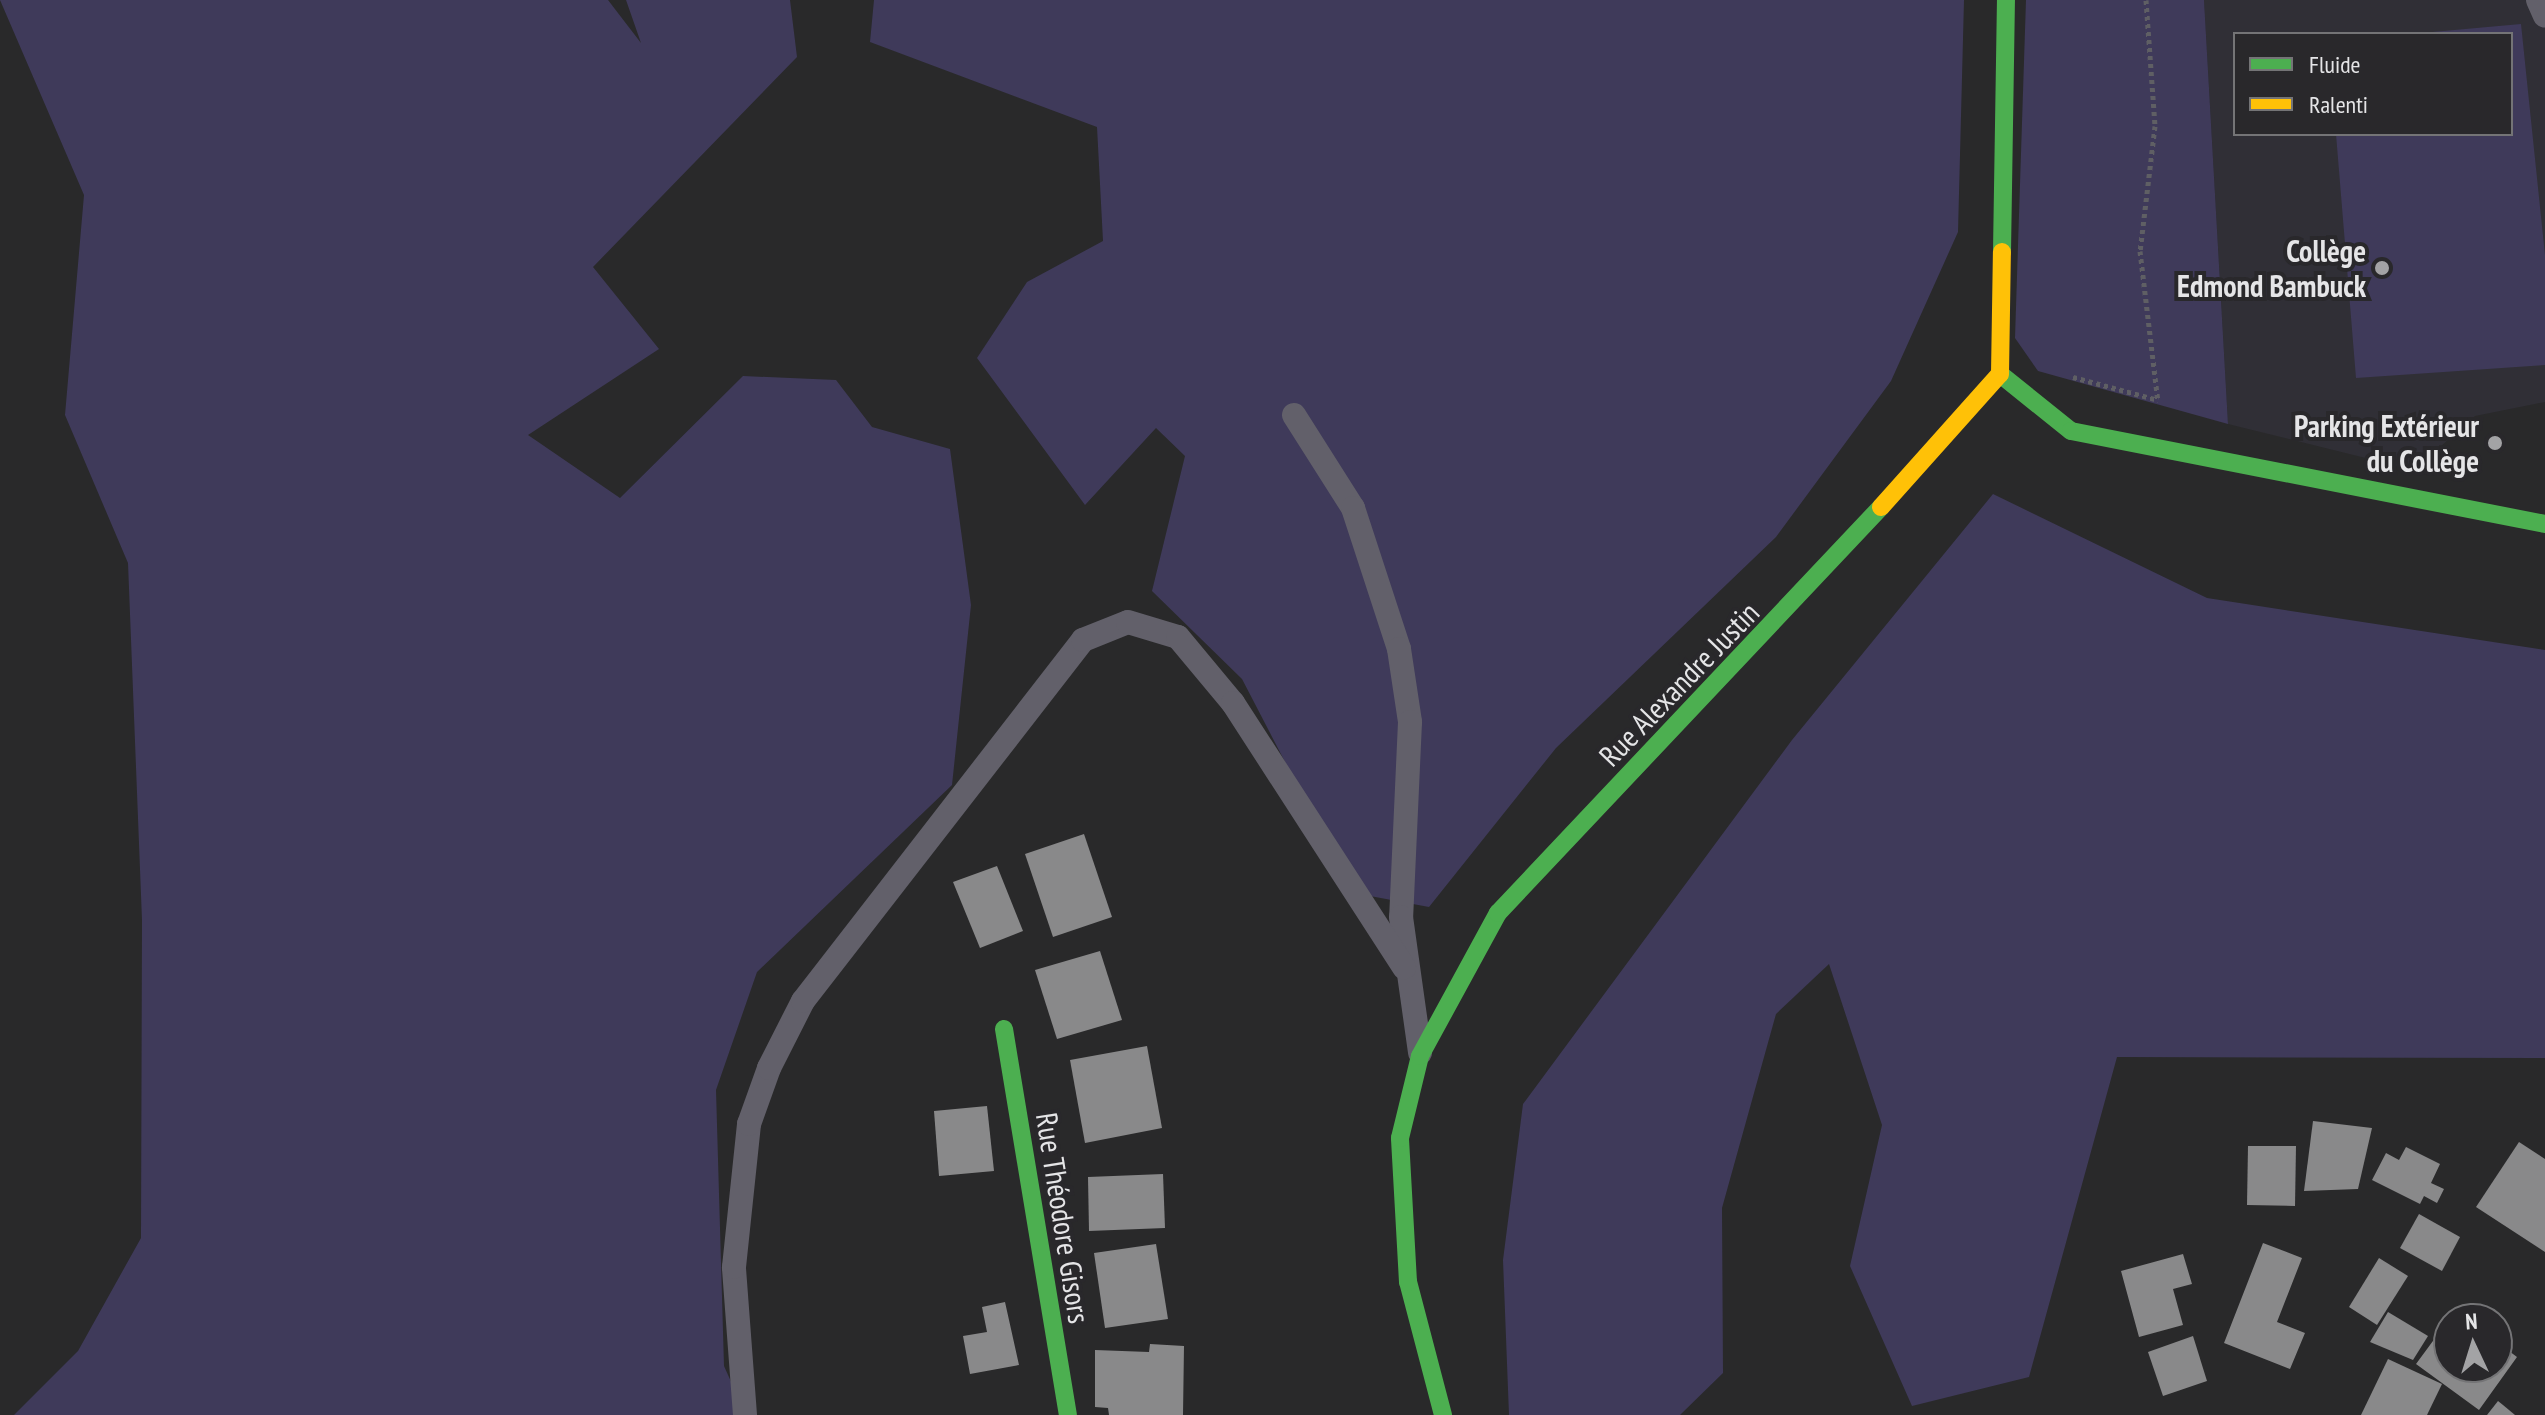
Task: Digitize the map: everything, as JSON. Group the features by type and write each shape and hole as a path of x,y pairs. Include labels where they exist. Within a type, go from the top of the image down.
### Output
{"street":[{"path":"2006,0 2000,374 2071,431 2545,524"},
{"name":"Rue Alexandre Justin","path":"1443,1415 1408,1282 1400,1138 1420,1056 1498,913 1810,587 2000,374"},
{"name":"Rue Théodore Gisors","path":"1004,1029 1068,1415"}],"lane":[{"path":"2538,0 2545,16"},
{"path":"1294,415 1353,508 1399,649 1410,722 1400,873 1404,967 1420,1056"},
{"path":"745,1415 734,1267 749,1124 769,1068 803,1001 1083,640 1128,622 1178,637 1233,703 1404,967"}],"path":[{"path":"2146,0 2155,126 2140,251 2158,400 2160,450"},
{"path":"2068,376 2158,400"}],"shaded area":[{"path":"0,0 608,0 641,43 626,0 790,0 797,57 593,267 659,349 528,435 620,498 743,376 836,380 872,427 950,449 971,605 952,785 757,972 716,1090 724,1366 746,1415 14,1415 78,1351 141,1238 142,920 128,563 65,415 84,195"},
{"path":"874,0 1964,0 1958,232 1891,381 1776,537 1556,748 1429,907 1370,896 1311,812 1242,679 1152,591 1185,456 1156,428 1085,505 977,358 1027,282 1103,241 1097,127 870,42"},
{"path":"2026,0 2204,0 2228,424 2038,371 2015,338"},
{"name":"Collège Edmond Bambuck","path":"2204,0 2545,0 2545,402 2475,416 2414,470 2228,424"},
{"path":"2521,24 2545,255 2545,365 2356,378 2336,136 2513,136 2513,32 2432,32"},
{"path":"1993,494 2207,598 2545,650 2545,1058 2117,1057 2029,1377 1912,1406 1850,1266 1882,1125 1829,964 1776,1014 1722,1208 1723,1373 1680,1415 1509,1415 1503,1260 1523,1104 1792,740"}],"building":[{"path":"1084,834 1112,917 1053,937 1025,854"},
{"path":"997,866 1023,931 980,948 953,882"},
{"path":"1100,951 1122,1020 1057,1039 1035,970"},
{"path":"1147,1046 1162,1128 1085,1143 1070,1060"},
{"path":"987,1106 994,1171 939,1176 934,1111"},
{"path":"2313,1121 2372,1128 2358,1189 2304,1191"},
{"path":"2519,1142 2545,1159 2545,1252 2476,1207"},
{"path":"2248,1146 2296,1146 2295,1206 2247,1205"},
{"path":"2406,1147 2440,1164 2431,1183 2444,1189 2437,1203 2424,1196 2420,1204 2372,1180 2386,1153 2399,1160"},
{"path":"1163,1174 1165,1228 1089,1231 1088,1177"},
{"path":"2419,1214 2460,1237 2442,1271 2400,1248"},
{"path":"2263,1243 2302,1258 2277,1322 2305,1333 2290,1369 2224,1343"},
{"path":"1156,1244 1168,1319 1105,1328 1094,1253"},
{"path":"2183,1254 2192,1284 2173,1289 2183,1325 2139,1337 2121,1271"},
{"path":"2379,1258 2408,1276 2377,1325 2349,1307"},
{"path":"1005,1302 1019,1365 970,1374 963,1336 987,1332 982,1307"},
{"path":"2388,1312 2428,1336 2413,1360 2370,1342"},
{"path":"2193,1336 2207,1381 2163,1396 2148,1352"},
{"path":"2433,1341 2433,1376 2416,1364"},
{"path":"1150,1344 1184,1346 1183,1415 1109,1415 1108,1408 1095,1407 1095,1350 1149,1352"},
{"path":"2388,1359 2433,1380 2433,1383 2442,1384 2427,1415 2361,1415"},
{"path":"2442,1383 2498,1383 2479,1410"},
{"path":"2498,1401 2503,1405 2515,1415 2487,1415"}],"traffic: fast":[{"path":"2002,252 2006,0"},
{"path":"2000,374 2071,431 2545,524"},
{"path":"1443,1415 1408,1282 1400,1138 1420,1056 1498,913 1881,507"},
{"path":"1004,1029 1068,1415"}],"traffic: slow":[{"path":"1881,507 2000,374 2002,252"}],"place":[{"name":"Collège Edmond Bambuck","path":"2382,268"},
{"name":"Parking Extérieur du Collège","path":"2495,443"}]}
